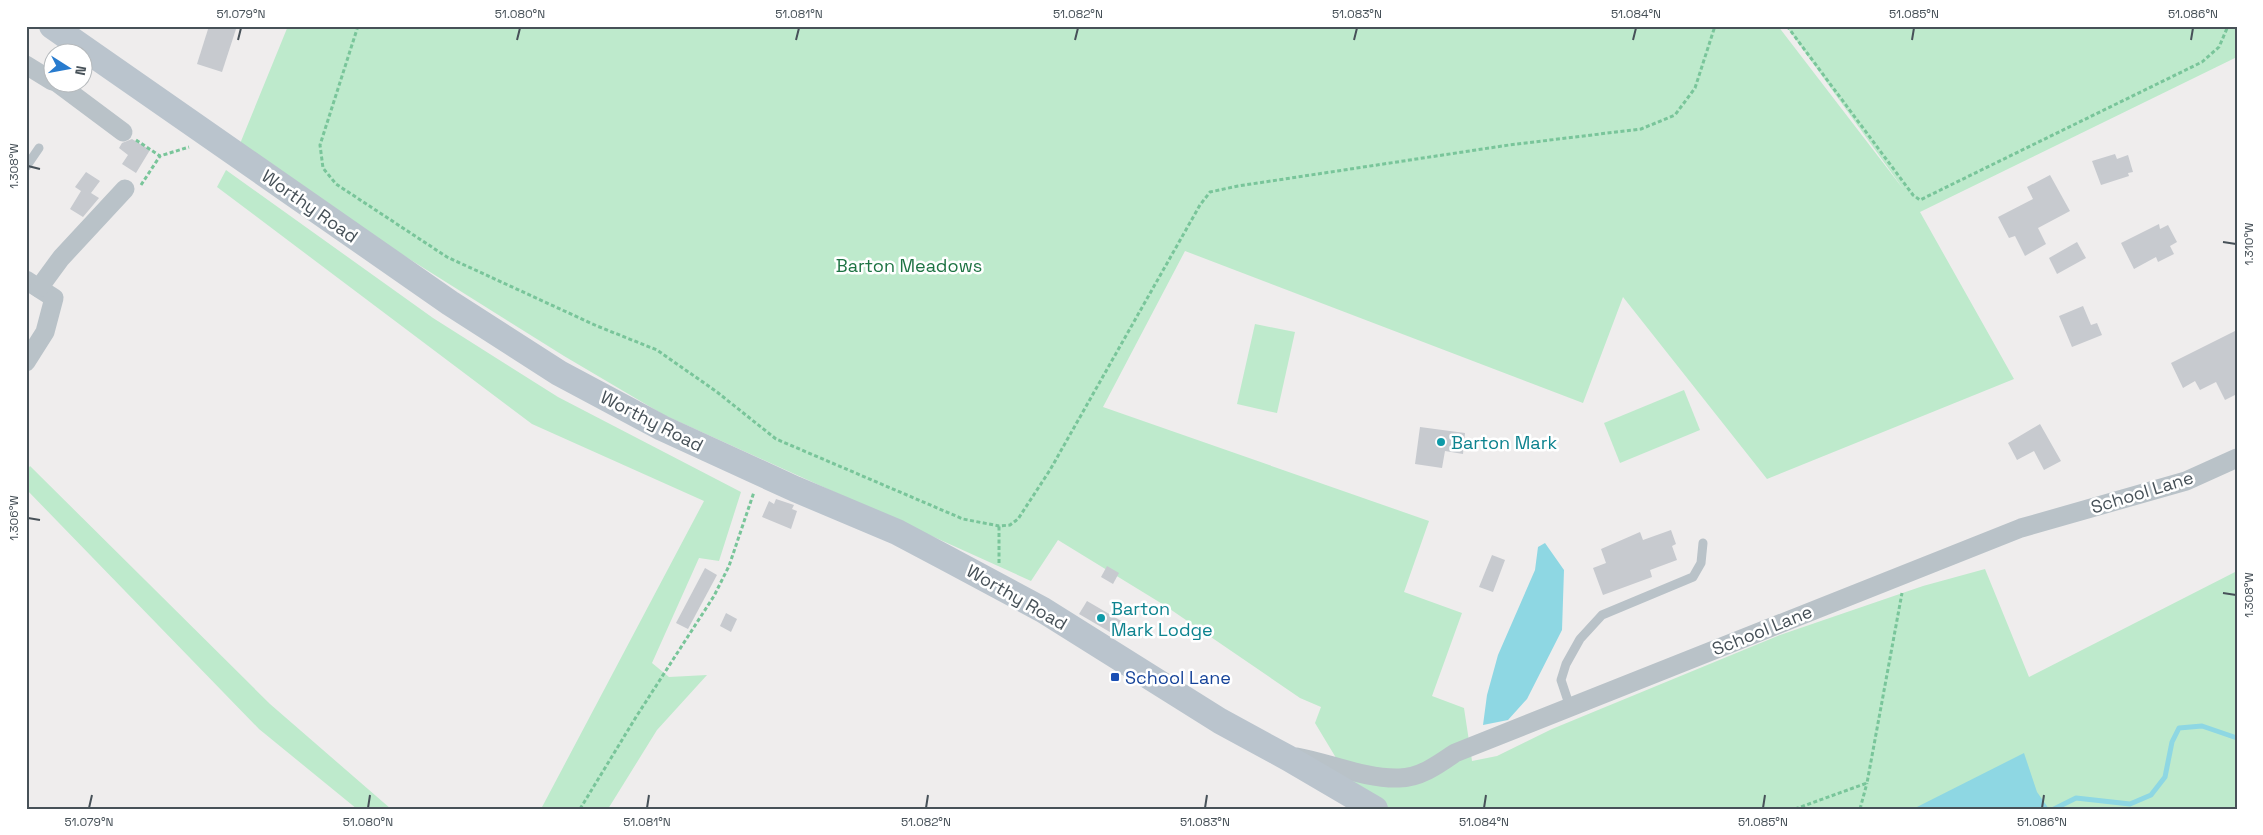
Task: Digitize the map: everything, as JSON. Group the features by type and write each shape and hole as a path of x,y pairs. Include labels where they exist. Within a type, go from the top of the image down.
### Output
{"main road":[{"name":"Worthy Road","path":"52,26 450,303 559,374 758,480 898,532 1043,610 1220,721 1375,809"}],"street":[{"path":"26,65 42,75"},
{"path":"69,92 123,132"},
{"path":"26,362 46,332 54,298 33,284 61,258 125,190"},
{"name":"School Lane","path":"1288,758 1297,756 1372,775 1400,778 1432,769 1455,753 2020,528 2186,481 2237,458"}],"lane":[{"path":"26,167 39,148"},
{"path":"1570,707 1560,680 1570,655 1580,638 1602,615 1693,577 1701,563 1703,543"}],"path":[{"path":"358,26 320,145 323,168 336,184 447,258 597,326 657,350 717,392 776,439 963,519 1000,526 1010,525 1018,519 1050,470 1200,205 1210,192 1248,184 1510,145 1642,129 1675,115 1695,88 1715,26"},
{"path":"1787,26 1913,196 1920,200 2202,62 2219,47 2228,26"},
{"path":"123,132 160,156"},
{"path":"125,190 136,192 160,156 197,145"},
{"path":"580,809 636,717 714,596 729,566 758,480"},
{"path":"999,586 1000,526"},
{"path":"1860,809 1867,783 1906,573"},
{"path":"1795,809 1867,783"}],"green space":[{"name":"Barton Meadows","path":"288,26 1778,26 1904,190 1786,26 2237,26 2237,57 1920,212 2014,379 1767,479 1623,297 1583,403 1185,251 1103,407 1429,521 1404,592 1462,613 1432,696 1464,708 1472,761 1497,756 1552,729 1780,635 1923,586 1985,569 2029,677 2237,571 2237,809 1375,809 1362,801 1315,723 1321,707 1300,698 1164,605 1058,540 1031,581 664,415 564,356 237,151"},
{"path":"226,170 433,318 558,397 741,492 719,561 699,558 652,663 669,677 707,675 657,730 608,809 541,809 704,501 532,424 217,187"},
{"path":"1255,324 1295,332 1277,413 1237,404"},
{"path":"1684,390 1700,430 1620,463 1604,423"},
{"path":"30,466 270,704 391,809 357,809 259,729 26,489 26,472"}],"water":[{"path":"1545,543 1564,570 1562,630 1527,699 1508,720 1483,725 1487,695 1498,655 1535,570 1538,547"},
{"path":"2024,753 2037,792 2049,809 1913,809"}],"building":[{"path":"209,26 237,26 222,72 197,64"},
{"path":"132,139 150,150 136,173 122,164 128,155 119,148 122,143"},
{"path":"2115,154 2117,159 2128,155 2133,172 2128,173 2129,176 2101,185 2092,161"},
{"path":"86,172 100,181 91,193 99,198 83,217 70,209 81,191 75,187"},
{"path":"2050,175 2070,211 2038,228 2046,244 2025,256 2015,236 2009,238 1998,217 2033,199 2027,187"},
{"path":"2159,224 2160,229 2168,225 2177,242 2170,246 2174,254 2158,262 2156,257 2134,269 2121,243"},
{"path":"2077,242 2086,258 2057,274 2049,258"},
{"path":"2083,306 2091,325 2097,323 2102,335 2072,347 2059,316"},
{"path":"2237,330 2237,394 2225,400 2216,382 2200,390 2195,381 2183,388 2171,363"},
{"path":"2040,424 2061,461 2044,470 2034,451 2017,460 2008,443"},
{"name":"Barton Mark","path":"1420,427 1465,433 1463,454 1445,451 1442,468 1415,464"},
{"path":"776,499 794,505 792,509 797,511 791,529 762,517 769,501 774,504"},
{"path":"1671,530 1676,544 1672,546 1677,560 1650,570 1652,577 1603,595 1593,568 1606,563 1601,549 1640,532 1643,540"},
{"path":"1492,555 1505,560 1493,592 1479,587"},
{"path":"1107,566 1119,573 1113,584 1101,577"},
{"path":"705,568 717,575 688,629 676,623"},
{"name":"Barton Mark Lodge","path":"1087,601 1123,622 1115,635 1079,614"},
{"path":"726,613 737,619 731,632 720,626"}],"waterway":[{"path":"2054,809 2076,798 2130,804 2151,795 2165,777 2172,742 2179,728 2202,726 2237,738"}],"place":[{"name":"Barton Mark","path":"1441,442"},
{"name":"Barton Mark Lodge","path":"1101,618"},
{"name":"School Lane","path":"1115,677"}]}
